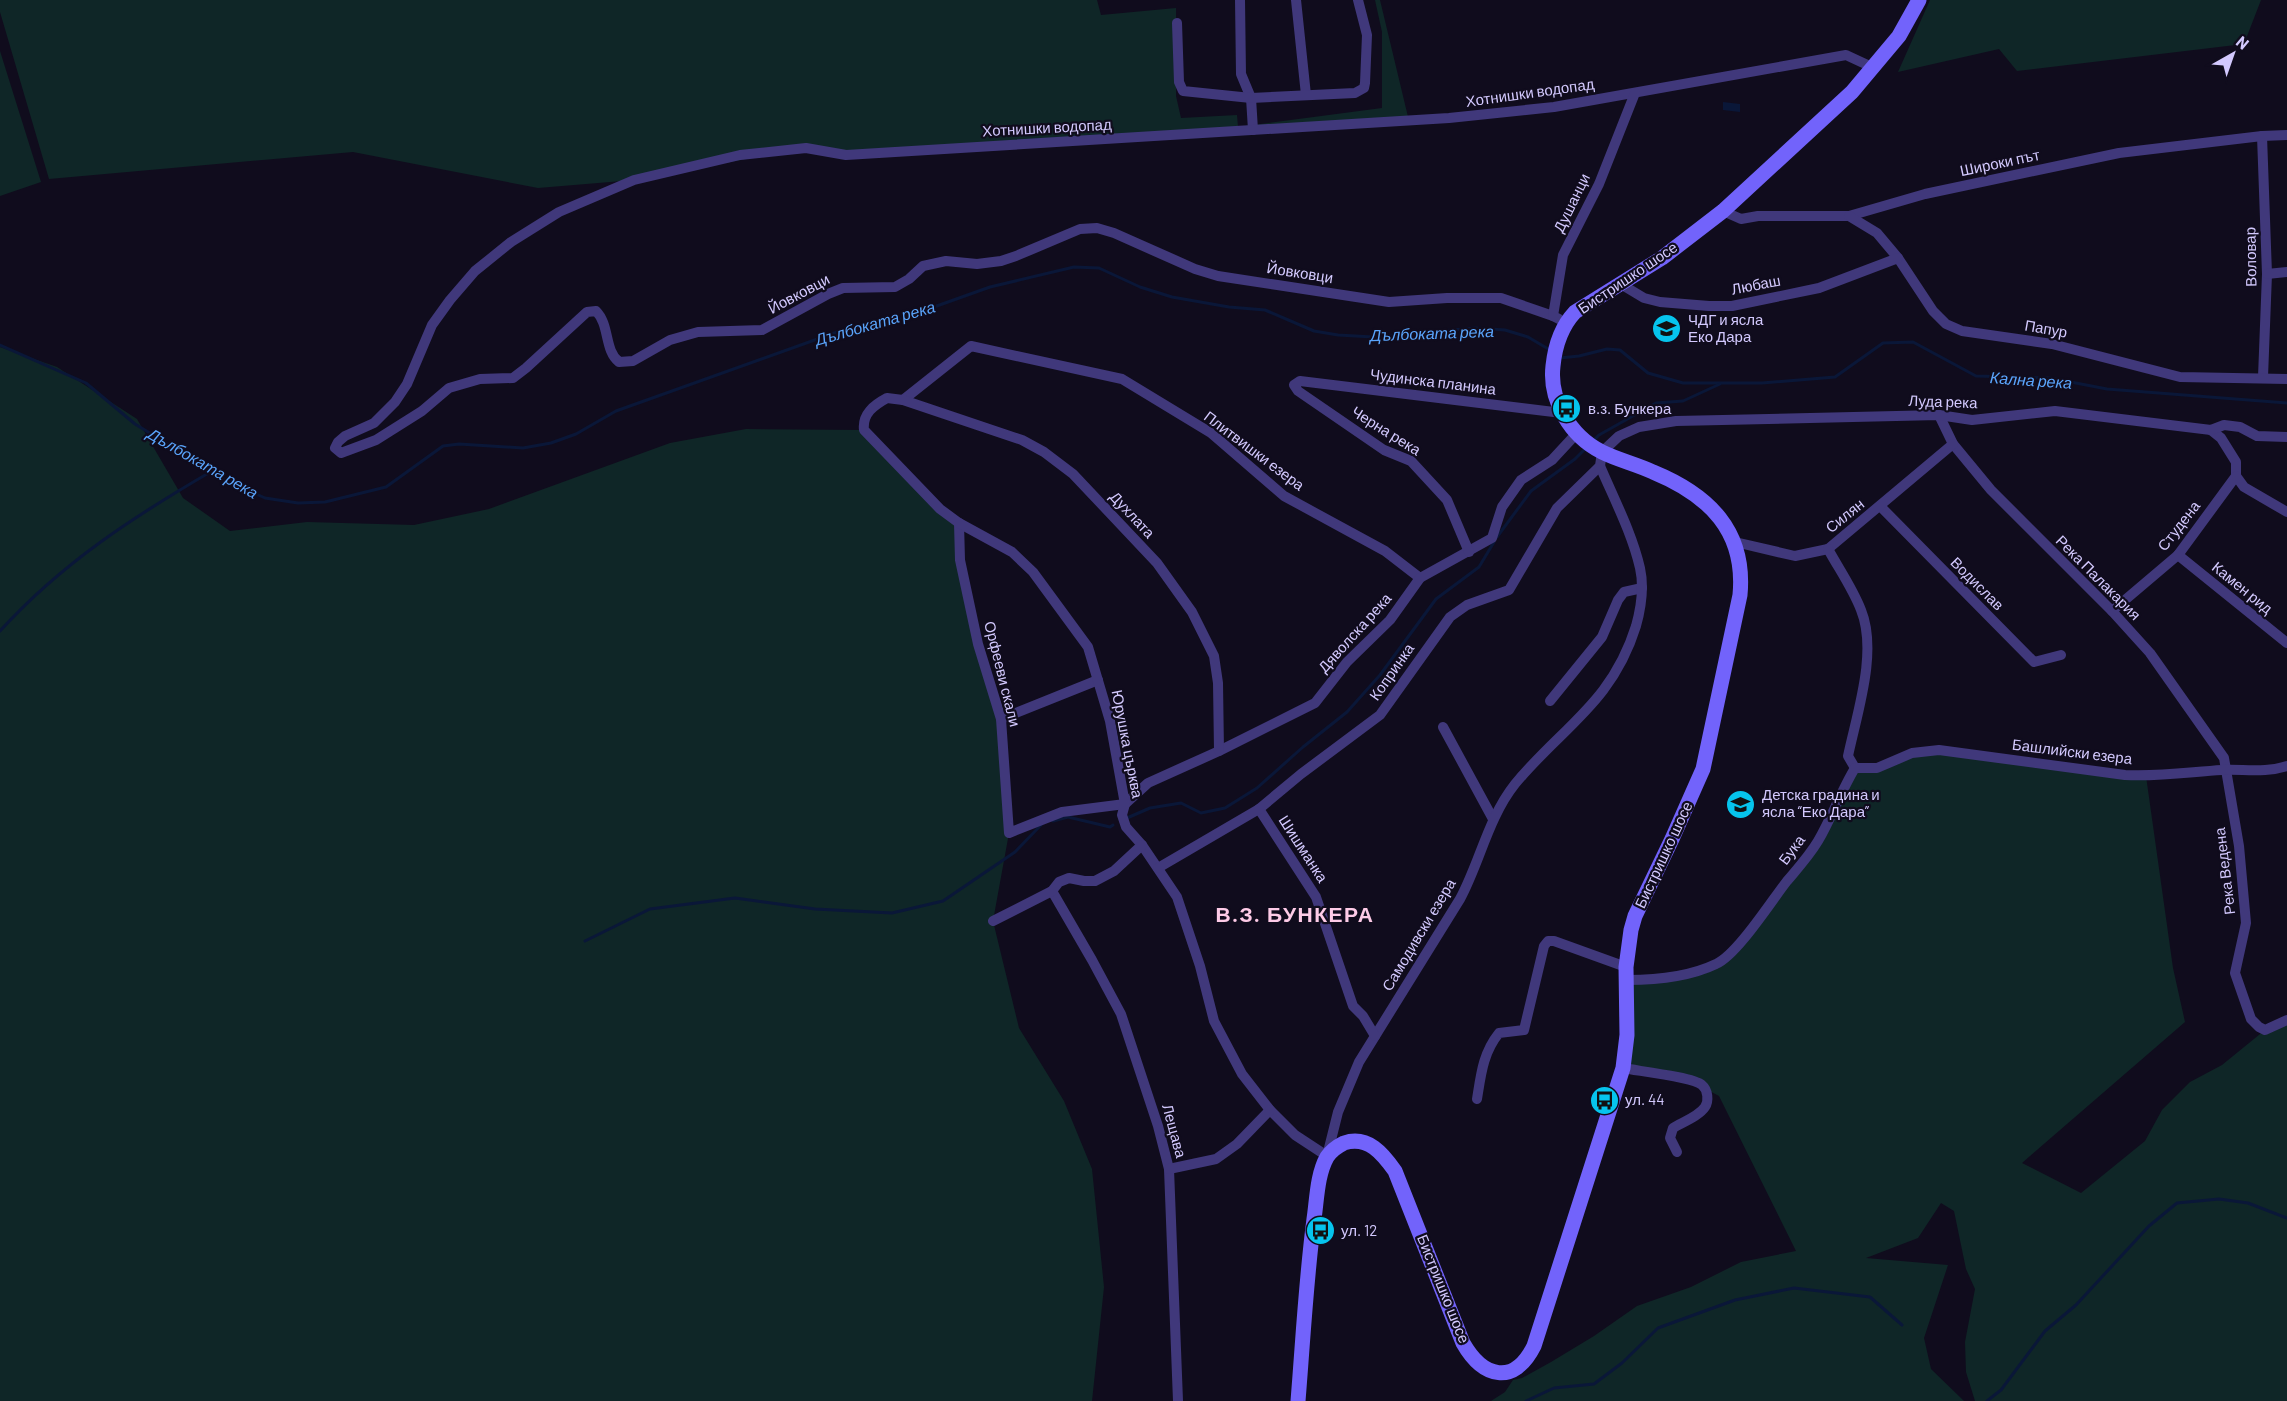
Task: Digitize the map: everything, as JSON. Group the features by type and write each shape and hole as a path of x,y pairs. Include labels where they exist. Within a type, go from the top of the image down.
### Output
{"street":[{"path":"1240,0 1241,74 1251,98 1253,130"},
{"path":"1296,0 1306,95"},
{"path":"1178,23 1179,82 1184,91 1251,98 1355,93 1364,88 1367,35 1358,0"},
{"name":"Бистришко шосе","path":"1328,1156 1337,1146 1357,1141 1368,1143 1387,1158 1395,1171 1463,1343 1472,1359 1482,1368 1492,1371 1511,1370 1529,1357 1539,1333 1623,1068 1628,1035 1627,946 1635,916 1693,794 1709,748 1740,595 1740,560 1735,542 1723,522 1707,503 1655,472 1601,459 1562,413 1555,400 1551,383 1559,319 1662,258 1723,211 1852,92 1899,36 1919,0"},
{"name":"Хотнишки водопад","path":"335,448 345,436 374,423 396,402 407,384 432,325 475,271 511,242 558,212 634,180 740,155 806,148 846,155 1449,118 1554,107 1846,55 1874,68"},
{"name":"Душанци","path":"1559,319 1563,255 1599,184 1635,93"},
{"name":"Широки път","path":"1723,211 1741,219 1758,216 1849,216 1925,194 2119,153 2287,135"},
{"name":"Воловар","path":"2262,136 2267,274 2263,377"},
{"name":"Папур","path":"1849,216 1877,234 1898,258 1933,311 1946,324 1962,331 2052,344 2180,376 2287,379"},
{"name":"Йовковци","path":"335,448 341,453 376,440 422,411 449,388 480,379 513,378 587,312 596,311 603,317 613,357 619,362 633,361 670,340 698,332 762,330 843,288 895,287 909,279 923,266 946,261 976,264 1002,261 1080,229 1097,228 1195,269 1218,276 1389,302 1447,298 1501,298 1559,319"},
{"name":"Любаш","path":"1619,283 1644,298 1652,300 1732,306 1819,288 1898,258"},
{"path":"2267,274 2287,272"},
{"name":"Плитвишки езера","path":"903,400 971,346 1122,379 1211,433 1284,495 1385,551 1420,578"},
{"name":"Чудинска планина","path":"1300,381 1562,413"},
{"name":"Черна река","path":"1300,381 1294,385 1298,390 1384,450 1411,461 1447,500 1469,552"},
{"name":"Юрушка църква","path":"903,400 887,398 879,403 866,415 863,422 864,430 940,509 959,523 1012,552 1033,572 1088,647 1110,721 1125,804 1122,815 1126,826 1142,845 1177,897 1215,1021 1242,1074 1270,1110 1295,1135 1328,1156"},
{"name":"Духлата","path":"903,400 1022,440 1044,452 1073,474 1157,563 1192,612 1214,656 1218,683 1219,751"},
{"name":"Луда река","path":"1601,459 1619,436 1639,427 1676,421 1939,415 1972,420 2055,411 2211,430 2224,425 2240,427 2257,436 2287,436"},
{"name":"Река Палакария","path":"1939,415 1953,444 1991,490 2112,611 2150,653 2224,758 2225,770"},
{"path":"2211,430 2221,438 2236,462 2236,476 2244,486 2287,512"},
{"name":"Дяволска река","path":"1125,804 1148,783 1219,751 1315,703 1347,662 1390,620 1420,578 1492,538 1502,507 1521,480 1552,460 1577,433"},
{"name":"Силян","path":"1735,542 1795,556 1828,549 1953,444"},
{"name":"Самодивски езера","path":"1328,1156 1338,1112 1359,1062 1460,899 1493,819 1515,784 1594,703 1625,657 1637,621 1641,588 1640,568 1601,459"},
{"name":"Копринка","path":"1158,868 1259,809 1301,774 1380,715 1450,616 1467,605 1509,590 1557,508 1601,459"},
{"name":"Студена","path":"2112,611 2178,555 2236,476"},
{"name":"Водислав","path":"1880,506 2034,662 2061,655"},
{"name":"Орфееви скали","path":"959,523 960,560 975,634 1001,718 1009,833 1062,812 1125,804"},
{"path":"1828,549 1861,610 1866,631 1867,659 1848,756 1856,768"},
{"name":"Камен рид","path":"2178,555 2287,643"},
{"path":"1550,701 1602,637 1618,600 1624,592 1641,588"},
{"path":"1001,718 1098,680"},
{"path":"1443,727 1493,819"},
{"name":"Башлийски езера","path":"1856,768 1878,768 1912,753 1939,750 2124,775 2146,776 2225,770 2274,771 2287,766"},
{"name":"Бука","path":"1626,973 1656,980 1718,964 1757,922 1817,842 1833,813 1844,786 1856,768"},
{"name":"Река Ведена","path":"2225,770 2239,846 2246,923 2235,973 2251,1019 2259,1027 2265,1030 2287,1020"},
{"name":"Шишманка","path":"1259,809 1316,897 1353,1006 1363,1016 1375,1036"},
{"path":"993,921 1052,891 1059,882 1069,878 1095,881 1114,871 1142,845"},
{"name":"Лещава","path":"1052,891 1120,1014 1158,1126 1169,1169 1178,1401"},
{"path":"1476,1099 1484,1056 1490,1045 1499,1033 1524,1030 1544,946 1548,941 1554,941 1626,973"},
{"path":"1623,1068 1689,1080 1702,1085 1707,1095 1707,1104 1703,1110 1673,1128 1670,1137 1677,1152"},
{"path":"1169,1169 1216,1159 1237,1144 1270,1110"},
{"path":"1298,1401 1310,1250 1320,1176 1328,1156"}],"green space":[{"path":"0,0 1097,0 1101,15 1176,8 1176,96 1181,118 1237,115 1238,127 1382,108 1382,32 1375,0 1380,0 1409,121 846,155 805,148 634,180 538,188 353,152 49,179 0,12"},
{"path":"1930,0 2261,0 2244,44 2017,71 1999,49 1898,72"},
{"path":"0,51 41,182 0,196"},
{"path":"0,347 57,367 137,419 183,498 230,531 307,522 414,525 489,509 670,443 746,429 864,430 959,523 960,560 1001,719 1009,833 993,921 1019,1028 1064,1101 1092,1169 1104,1287 1092,1401 0,1401"},
{"path":"1939,750 2146,776 2173,968 2185,1022 2022,1163 2081,1193 2145,1141 2162,1110 2190,1082 2222,1065 2265,1030 2287,1022 2287,1401 1975,1401 1966,1372 1965,1342 1975,1289 1966,1269 1954,1211 1941,1203 1918,1238 1866,1258 1948,1265 1924,1338 1931,1369 1964,1401 1491,1401 1505,1392 1513,1380 1522,1378 1551,1362 1637,1306 1691,1287 1741,1262 1796,1251 1719,1096 1689,1080 1623,1068 1627,980 1718,964 1802,863 1855,768"}],"water":[{"path":"1723,102 1740,104 1740,112 1723,110"}],"waterway":[{"name":"Дълбоката река","path":"0,345 86,383 135,424 233,484 265,498 298,503 325,502 386,487 443,446 459,444 523,448 551,443 576,434 616,411 851,327 889,323 990,287 1074,267 1099,268 1140,287 1172,297 1229,307 1265,310 1314,331 1373,337 1475,328 1505,330 1528,337 1550,350"},
{"name":"Кална река","path":"1560,358 1607,349 1620,350 1648,373 1683,383 1762,383 1835,377 1883,343 1913,342 1976,376 2050,378 2107,389 2287,403"},
{"path":"1592,442 1599,435 1656,403 1683,401 1720,384"},
{"path":"1497,537 1531,491 1585,449"},
{"path":"0,631 24,606 73,563 154,506 212,471"},
{"path":"1127,818 1150,808 1181,803 1201,813 1225,808 1257,788 1347,712 1380,675 1436,599 1479,567 1494,542"},
{"path":"1053,821 1068,817 1110,827 1113,825"},
{"path":"585,941 650,909 735,898 815,909 892,913 943,901 1015,852 1041,825"},
{"path":"1987,1401 2001,1390 2045,1331 2076,1305 2149,1226 2177,1203 2219,1199 2248,1203 2287,1218"},
{"path":"1526,1401 1554,1388 1594,1384 1622,1363 1658,1328 1735,1300 1794,1288 1870,1297 1902,1325"}],"place":[{"name":"ЧДГ и ясла Еко Дара","path":"1667,329"},
{"name":"в.з. Бункера","path":"1567,409"},
{"name":"Детска градина и ясла “Еко Дара”","path":"1741,804"},
{"name":"ул. 44","path":"1604,1100"},
{"name":"ул. 12","path":"1320,1231"}],"district":[{"name":"В.З. БУНКЕРА","path":"1295,915"}]}
